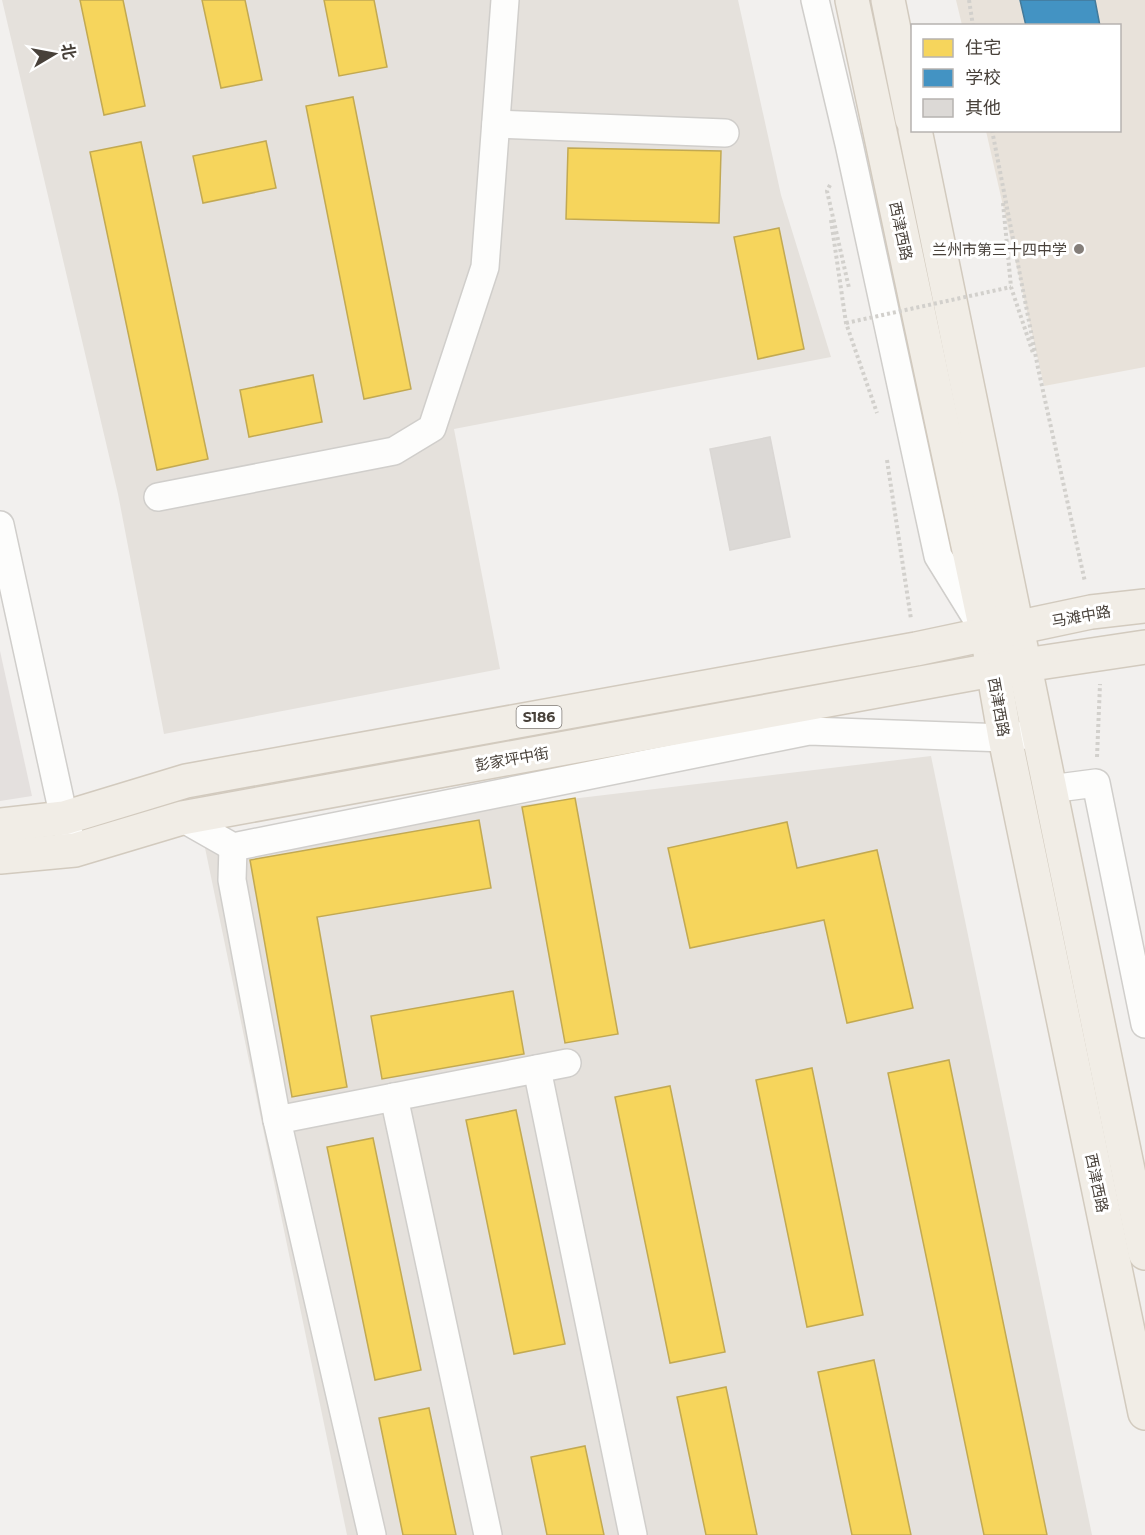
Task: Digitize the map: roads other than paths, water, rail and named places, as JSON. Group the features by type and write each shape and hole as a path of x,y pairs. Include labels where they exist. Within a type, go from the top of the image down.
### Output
{"main road":[{"name":"西津西路","path":"852,0 1002,632 1025,666 1145,1253"},
{"path":"888,0 911,113"},
{"name":"西津西路","path":"915,132 1002,632 993,670 1005,738 1145,1413"},
{"name":"马滩中路","path":"1002,632 1091,612 1145,606"},
{"name":"S186","path":"64,818 186,781 1002,632"},
{"path":"1025,666 1145,647"},
{"name":"彭家坪中街","path":"0,857 75,850 182,819 1025,666"},
{"path":"0,825 64,818"}],"street":[{"path":"158,497 394,451 432,428 485,267 506,0"},
{"path":"815,0 849,144 938,556 1002,632"},
{"path":"496,124 724,133"},
{"path":"0,525 64,818 75,850"},
{"path":"182,819 232,847 809,731 1005,738 1039,733"},
{"path":"1050,789 1096,783 1145,1024"},
{"path":"232,847 232,880 277,1120 372,1535"},
{"path":"277,1120 567,1063"},
{"path":"537,1069 633,1535"},
{"path":"394,1097 488,1535"}],"place":[{"name":"兰州市第三十四中学","path":"1079,249"}]}
